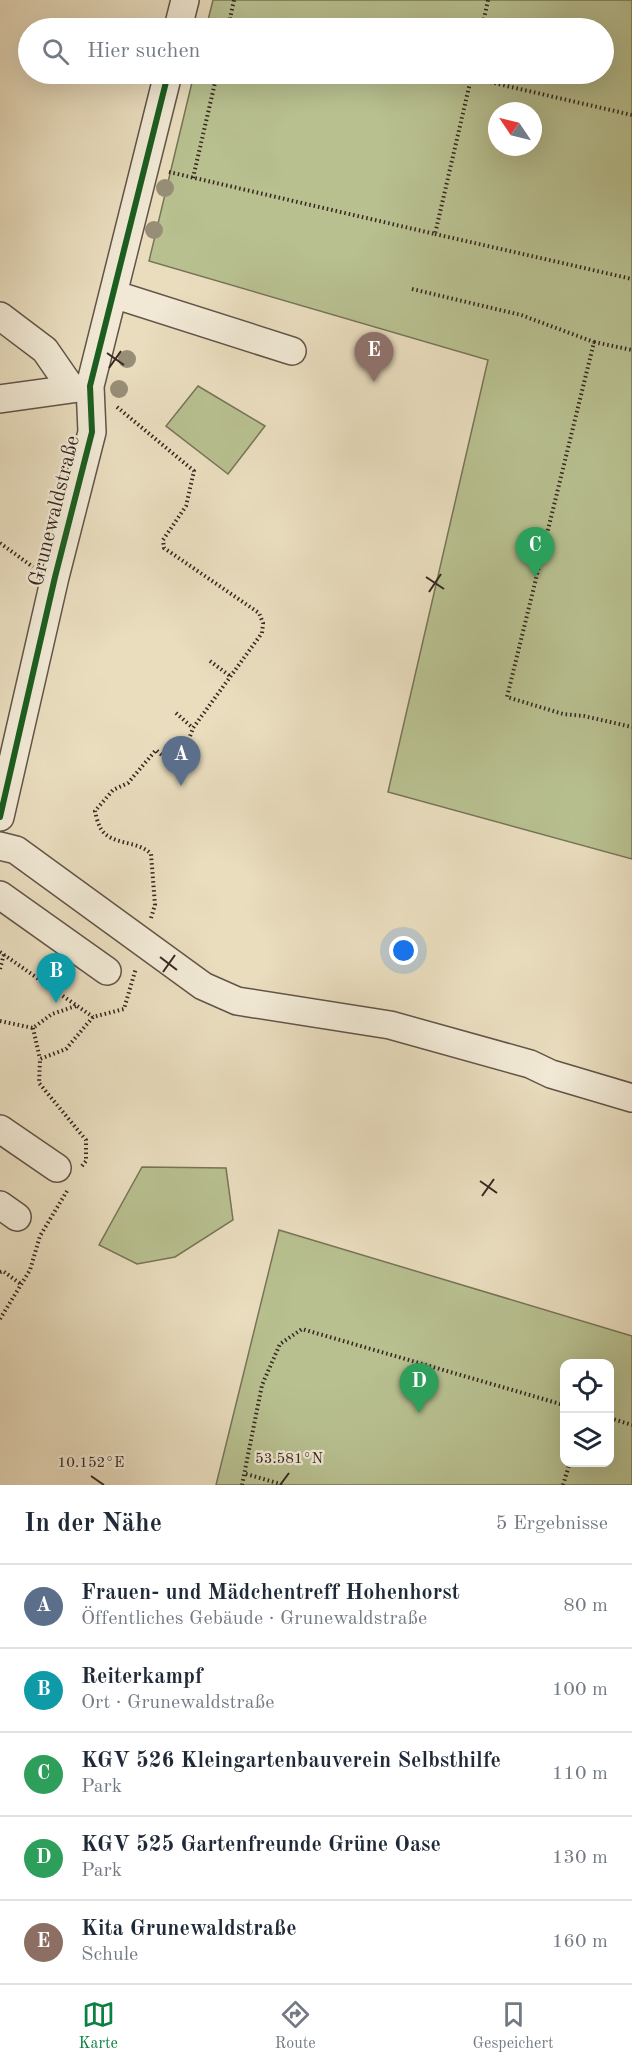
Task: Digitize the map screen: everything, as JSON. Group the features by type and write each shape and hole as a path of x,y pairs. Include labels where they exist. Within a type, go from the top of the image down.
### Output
{"street":[{"path":"180,18 185,0"},
{"name":"Grunewaldstraße","path":"0,817 6,756 92,432 81,387 113,294 166,84"},
{"path":"113,294 292,351"},
{"path":"0,316 45,350 81,387"},
{"path":"0,399 81,387"},
{"path":"0,846 16,850 204,986 237,1000 390,1025 530,1064 551,1074 632,1098"},
{"path":"0,895 107,971"},
{"path":"0,1129 69,1176"}],"path":[{"path":"230,18 234,0"},
{"path":"484,18 488,0"},
{"path":"192,178 215,84"},
{"path":"435,234 470,84"},
{"path":"505,84 632,115"},
{"path":"145,167 632,279"},
{"path":"412,289 521,315 594,342 632,350"},
{"path":"594,342 507,697 563,714 585,716 632,727"},
{"path":"40,1059 66,1049 93,1017 124,1009 155,905 151,854 145,848 118,842 101,830 95,811 113,790 128,783 156,750 178,769 193,728 262,633 263,623 259,613 164,548 163,540 186,506 194,471 81,387"},
{"path":"0,543 40,572 55,577"},
{"path":"210,661 230,676"},
{"path":"176,714 193,728"},
{"path":"0,969 2,953 93,1017"},
{"path":"0,1021 33,1028 52,1014 76,1005"},
{"path":"0,1319 30,1270 40,1236 69,1176 86,1161 86,1140 39,1083 40,1059 33,1028"},
{"path":"1,1270 22,1285"},
{"path":"242,1485 262,1385 280,1344 302,1329 560,1404"},
{"path":"614,1420 632,1425"},
{"path":"563,1485 568,1467"},
{"path":"246,1474 284,1485"}],"green space":[{"path":"213,0 632,0 632,859 388,792 488,360 149,261 192,84 614,84 614,18 208,18"},
{"path":"198,386 265,426 228,474 166,426"},
{"path":"142,1167 226,1168 233,1220 175,1257 137,1264 99,1245"},
{"path":"279,1230 632,1336 632,1485 216,1485"}],"cycle path":[{"path":"0,817 55,577 92,432 90,386 166,84"}],"place":[{"name":"Kita Grunewaldstraße","path":"374,382"},
{"name":"KGV 526 Kleingartenbauverein Selbsthilfe","path":"535,577"},
{"name":"Frauen- und Mädchentreff Hohenhorst","path":"181,786"},
{"name":"Reiterkampf","path":"56,1003"},
{"name":"KGV 525 Gartenfreunde Grüne Oase","path":"419,1413"}]}
